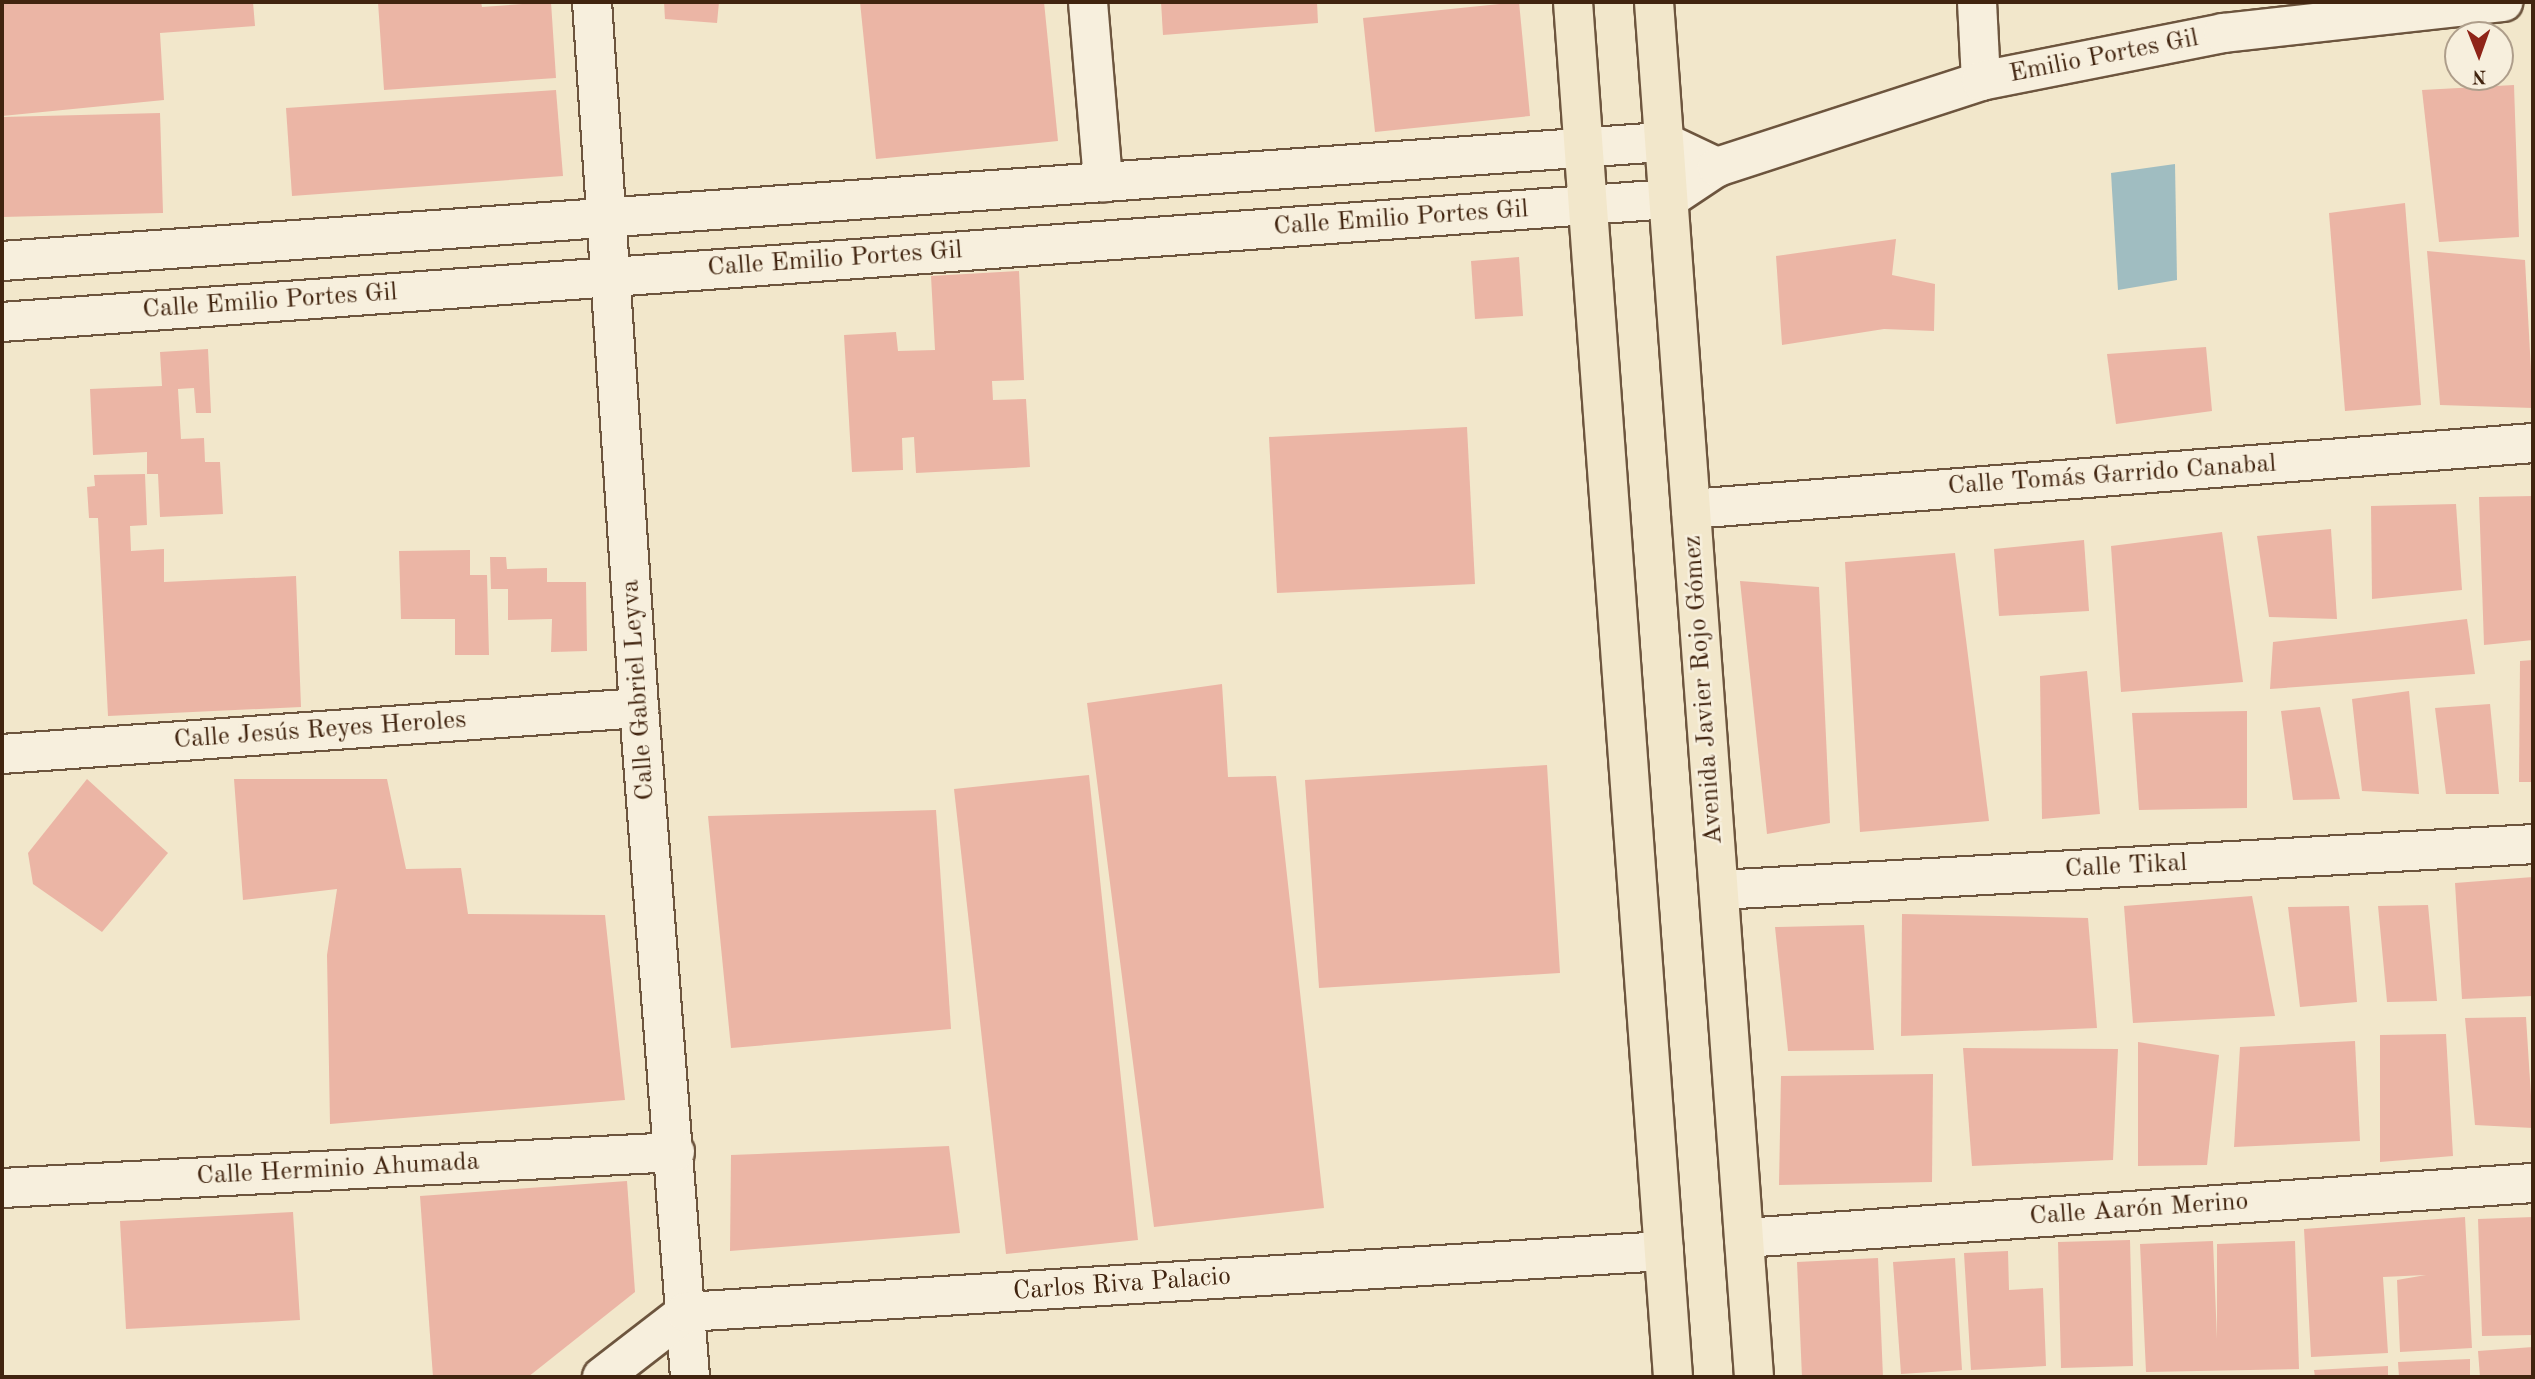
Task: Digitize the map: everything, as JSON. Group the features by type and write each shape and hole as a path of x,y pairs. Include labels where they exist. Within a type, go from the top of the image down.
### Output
{"main road":[{"path":"1573,2 1673,1377"},
{"name":"Avenida Javier Rojo Gómez","path":"1654,2 1754,1377"}],"street":[{"name":"Calle Gabriel Leyva","path":"592,2 606,217 613,276 639,708 675,1152 690,1377"},
{"path":"1088,2 1103,182"},
{"path":"1977,2 1981,81"},
{"name":"Emilio Portes Gil","path":"1669,199 1717,167 1981,81 2221,17 2503,2"},
{"path":"2,261 1664,142 1717,167"},
{"name":"Calle Emilio Portes Gil","path":"2,321 1669,199"},
{"name":"Calle Tomás Garrido Canabal","path":"1691,509 2533,443"},
{"name":"Calle Jesús Reyes Heroles","path":"2,754 639,708"},
{"name":"Calle Tikal","path":"1719,890 2533,844"},
{"name":"Calle Herminio Ahumada","path":"2,1188 675,1152"},
{"name":"Calle Aarón Merino","path":"1744,1238 2533,1182"},
{"name":"Carlos Riva Palacio","path":"687,1312 1664,1251"},
{"path":"602,1377 687,1312"}],"water":[{"path":"2175,164 2177,280 2118,290 2111,173"}],"building":[{"path":"2,2 253,2 255,26 160,33 164,100 2,116"},
{"path":"378,2 481,2 482,7 551,2 556,78 384,90"},
{"path":"664,2 719,2 717,23 665,19"},
{"path":"860,2 1044,2 1058,141 876,159"},
{"path":"1161,2 1317,2 1318,23 1163,35"},
{"path":"1519,2 1530,116 1375,132 1363,18"},
{"path":"2514,85 2519,237 2439,242 2422,90 2514,91"},
{"path":"556,90 563,176 292,196 286,108"},
{"path":"160,113 163,213 2,217 2,117"},
{"path":"2405,203 2421,405 2345,411 2329,213"},
{"path":"1896,239 1892,275 1935,284 1934,331 1884,329 1782,345 1776,256"},
{"path":"2427,251 2525,260 2533,408 2440,405"},
{"path":"1519,257 1523,316 1475,319 1471,261"},
{"path":"1019,271 1024,380 992,381 993,400 1026,399 1030,467 916,473 914,437 902,438 903,470 852,472 844,335 896,332 898,351 935,350 931,276"},
{"path":"2206,347 2212,411 2116,424 2107,354"},
{"path":"208,349 211,413 196,413 194,388 178,389 181,439 204,438 205,462 220,462 223,514 160,517 158,474 147,474 147,452 93,455 90,389 162,386 160,352"},
{"path":"1467,427 1475,584 1277,593 1269,437"},
{"path":"145,474 147,525 130,526 131,551 164,549 164,582 296,576 301,707 108,716 98,518 89,518 87,487 95,486 94,475"},
{"path":"2533,496 2533,640 2484,645 2479,497"},
{"path":"2456,504 2462,590 2372,599 2371,506"},
{"path":"2331,529 2337,619 2269,617 2257,536"},
{"path":"2222,532 2243,682 2121,692 2111,546"},
{"path":"2084,540 2089,611 1999,616 1994,549"},
{"path":"470,550 470,575 487,575 489,655 455,655 455,619 401,619 399,551"},
{"path":"1955,553 1989,821 1860,832 1845,562"},
{"path":"490,557 506,557 507,569 547,568 547,582 586,582 587,651 551,652 552,619 508,620 508,589 491,589"},
{"path":"1740,581 1819,587 1830,823 1767,834"},
{"path":"2467,619 2475,674 2270,689 2273,642"},
{"path":"2533,660 2533,782 2519,782 2520,661"},
{"path":"2087,671 2100,814 2042,819 2040,676"},
{"path":"1222,684 1228,777 1276,776 1324,1208 1154,1227 1087,703"},
{"path":"2409,691 2419,794 2362,791 2352,699"},
{"path":"2490,704 2499,794 2446,794 2435,708"},
{"path":"2320,707 2340,799 2293,800 2281,711"},
{"path":"2247,711 2247,808 2139,810 2132,713"},
{"path":"1547,765 1560,973 1319,988 1305,780"},
{"path":"1089,775 1138,1240 1006,1254 954,789"},
{"path":"87,779 168,853 102,932 33,884 28,853"},
{"path":"234,779 387,779 406,869 461,868 468,914 605,915 625,1100 330,1124 327,955 337,889 243,900"},
{"path":"936,810 951,1029 731,1048 708,816"},
{"path":"2533,877 2533,996 2462,999 2455,883"},
{"path":"2252,896 2275,1016 2133,1023 2124,906"},
{"path":"2428,905 2437,1001 2387,1002 2378,906"},
{"path":"2349,906 2357,1002 2300,1007 2288,907"},
{"path":"1902,914 2088,918 2097,1028 1901,1036"},
{"path":"1864,925 1874,1050 1788,1051 1775,927"},
{"path":"2526,1017 2533,1128 2475,1125 2465,1018"},
{"path":"2446,1034 2453,1156 2380,1162 2380,1035"},
{"path":"2355,1041 2360,1141 2234,1147 2240,1047"},
{"path":"2138,1042 2219,1055 2207,1165 2138,1166"},
{"path":"1963,1048 2118,1049 2113,1160 1972,1166"},
{"path":"1933,1074 1932,1182 1779,1185 1781,1076"},
{"path":"949,1146 960,1233 730,1251 731,1155"},
{"path":"627,1181 635,1292 528,1377 433,1377 420,1196"},
{"path":"293,1212 300,1320 126,1329 120,1221"},
{"path":"2465,1217 2472,1348 2400,1352 2397,1280 2426,1275 2383,1277 2388,1353 2311,1357 2304,1229"},
{"path":"2533,1217 2533,1335 2482,1336 2478,1219"},
{"path":"2130,1240 2133,1366 2061,1368 2058,1242"},
{"path":"2213,1241 2217,1339 2217,1244 2295,1241 2299,1369 2146,1372 2140,1244"},
{"path":"2008,1251 2009,1290 2043,1288 2046,1366 1971,1370 1964,1253"},
{"path":"1878,1258 1883,1377 1802,1377 1797,1262"},
{"path":"1955,1258 1962,1370 1901,1374 1893,1262"},
{"path":"2533,1347 2533,1377 2480,1377 2478,1351"},
{"path":"2470,1359 2470,1377 2399,1377 2398,1362"},
{"path":"2388,1366 2388,1377 2315,1377 2314,1370"}]}
